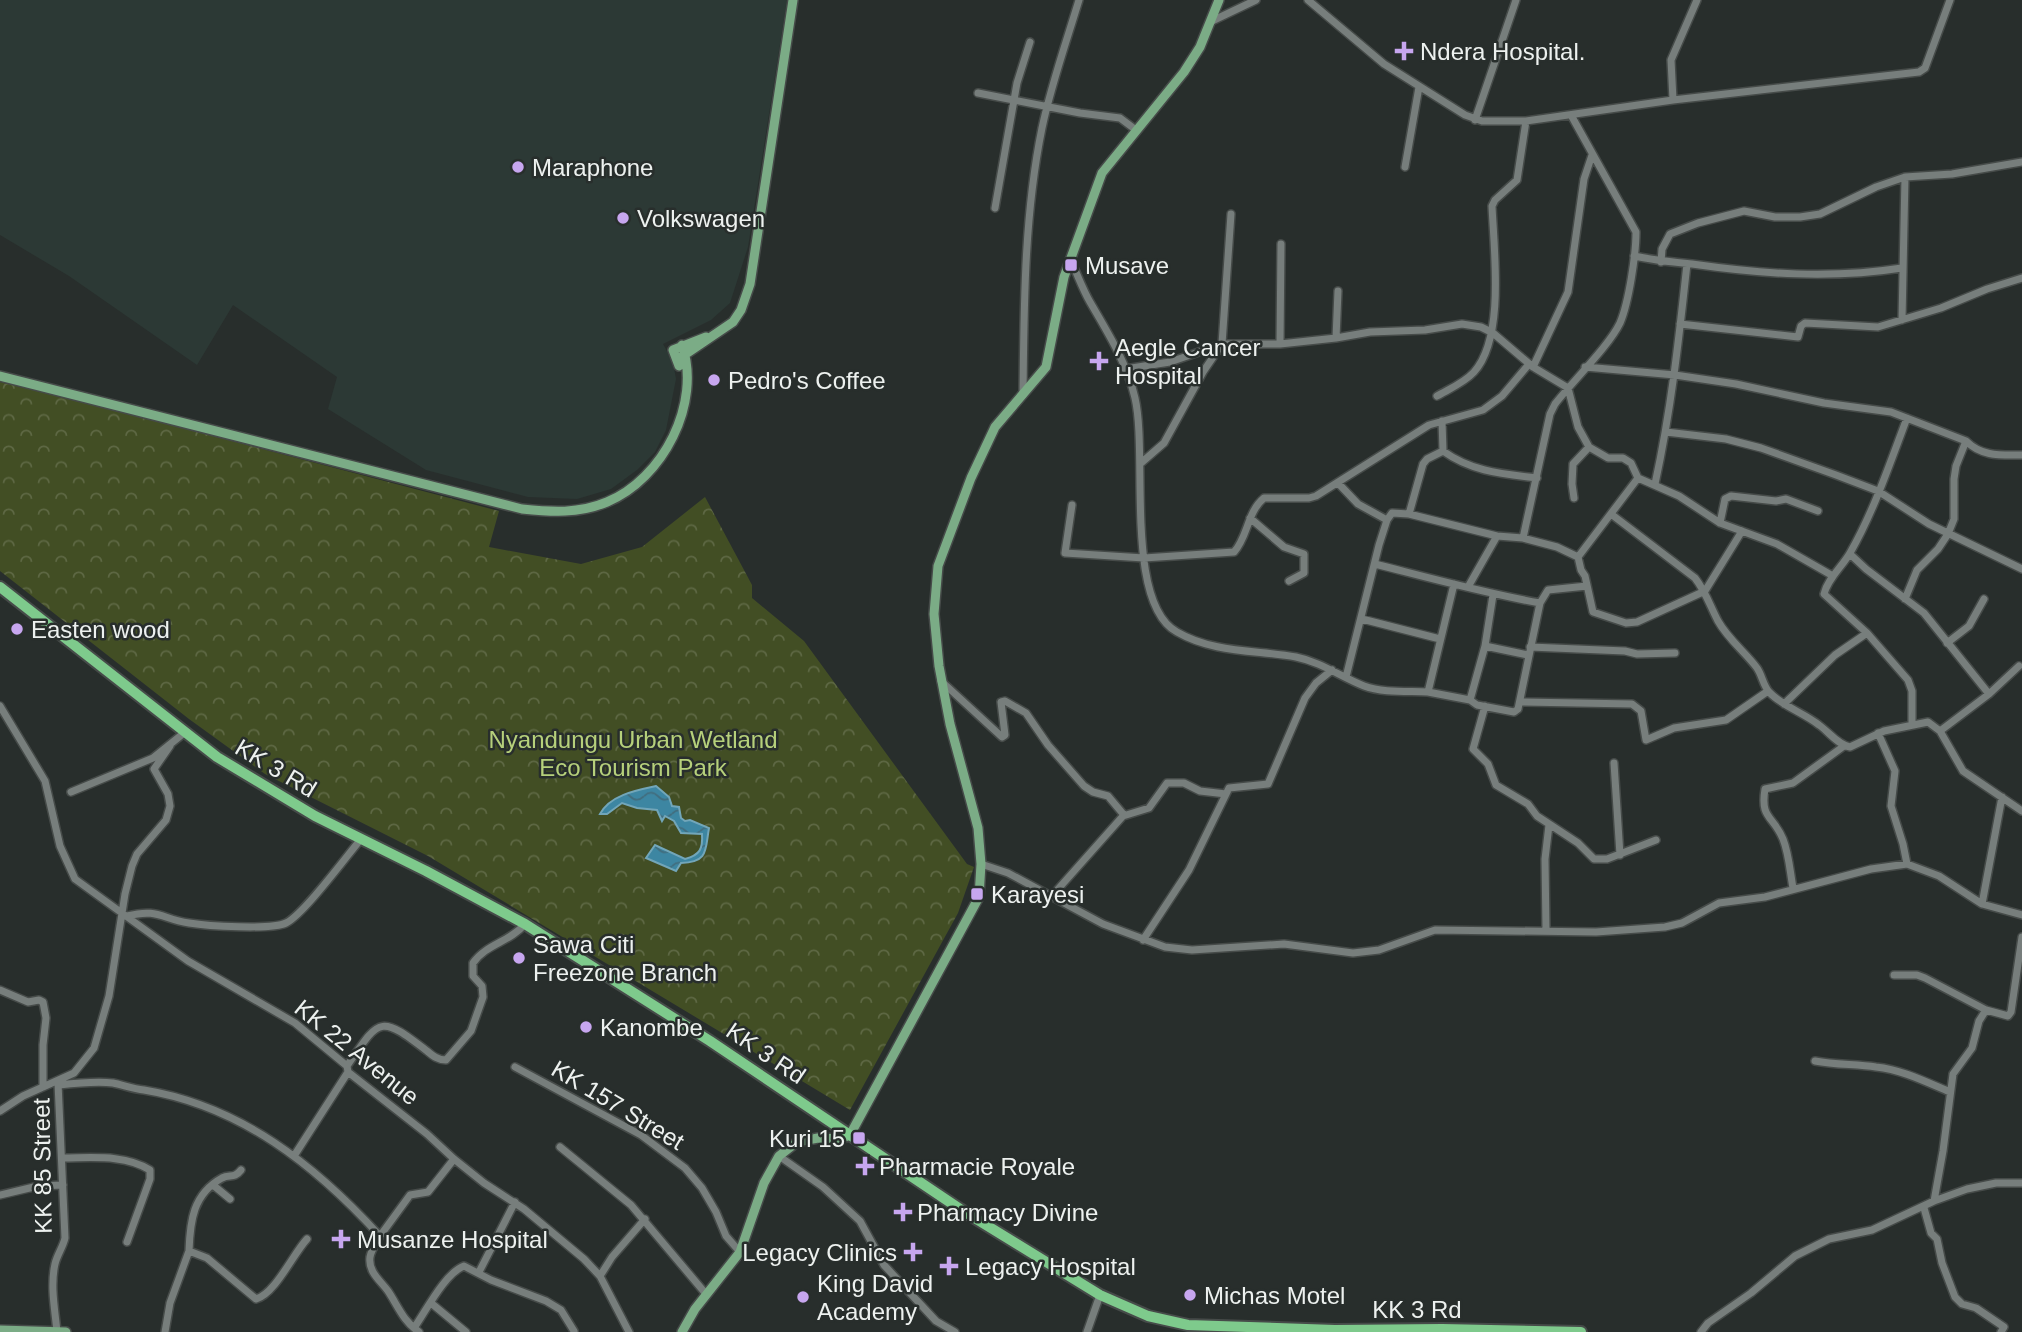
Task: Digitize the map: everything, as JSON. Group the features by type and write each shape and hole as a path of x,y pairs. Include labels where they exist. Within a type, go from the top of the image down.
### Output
{"highway":[{"name":"KK 3 Rd","path":"0,587 217,757 272,791 525,924 710,1041 960,1209 1100,1295 1147,1316 1217,1329 1581,1332"}],"main road":[{"path":"681,358 726,328 741,310 750,284 793,0"},
{"path":"682,1332 706,1294 740,1252 764,1183 779,1156 797,1142 818,1138 841,1139 850,1135 977,902 981,864 978,828 941,680 934,614 938,566 971,478 995,427 1042,374 1049,357 1070,259 1102,173 1184,72 1200,47 1219,0"},
{"path":"0,376 522,509 554,513 608,502 628,491 656,466 678,429 684,405 686,384 681,358 682,345 715,334"},
{"path":"0,1330 66,1332"}],"street":[{"path":"1023,395 1024,292 1029,215 1047,107 1079,0"},
{"path":"1212,21 1255,0"},
{"path":"1308,0 1384,64 1419,87 1475,120 1503,122 1919,72 1925,68 1950,0"},
{"path":"1475,120 1516,0"},
{"path":"1673,100 1671,60 1697,0"},
{"path":"995,208 1014,99 1030,42"},
{"path":"1405,167 1419,87"},
{"path":"978,93 1120,118 1136,130"},
{"path":"1523,538 1550,414 1619,325 1634,256 1636,232 1571,115"},
{"path":"1437,396 1471,375 1482,360 1493,333 1496,278 1492,206 1517,180 1526,121"},
{"path":"1072,505 1065,553 1144,558 1234,552 1240,545 1256,507 1264,498 1309,498 1338,483 1418,431 1442,421 1483,410 1502,396 1531,365 1568,292 1584,179 1592,155"},
{"path":"1661,262 1665,240 1676,229 1745,211 1775,217 1820,214 1875,187 1905,177 1952,174 2022,162"},
{"path":"1902,320 1905,177"},
{"path":"1141,463 1164,443 1203,372 1222,344 1231,214"},
{"path":"1280,344 1281,244"},
{"path":"1634,256 1661,262 1798,276 1902,268"},
{"path":"1070,259 1090,302 1112,337 1136,400 1144,558 1154,609 1176,632 1209,646 1300,658 1370,688 1428,692 1514,712 1521,702 1540,603 1548,590 1587,586"},
{"path":"1655,484 1675,375 1687,264"},
{"path":"1680,324 1798,337 1801,326 1805,323 1878,327 2022,278"},
{"path":"1336,338 1338,291"},
{"path":"1125,369 1170,362 1222,344 1280,344 1462,324 1481,327 1493,333 1531,365 1568,388 1578,427 1589,447 1608,458 1623,458 1631,463 1638,478 1655,484 1720,523 1777,544 1833,576"},
{"path":"1585,367 1675,375 1736,384 1824,403 1891,412 1966,441 1975,450 1984,453 2022,455"},
{"path":"1907,418 1850,554 1833,576 1824,594 1867,633 1908,680 1912,691 1912,725"},
{"path":"1442,421 1443,452"},
{"path":"1666,432 1726,439 1761,448 1878,491 1948,534 2010,561 2022,569"},
{"path":"1905,599 1917,570 1938,549 1954,519 1956,466 1966,441"},
{"path":"1574,498 1573,464 1589,447"},
{"path":"1443,452 1458,462 1477,468 1537,478"},
{"path":"1409,514 1423,464 1427,458 1443,452"},
{"path":"1578,557 1638,478"},
{"path":"1338,483 1358,504 1387,520"},
{"path":"1720,523 1726,499 1731,496 1776,501 1786,499 1818,511"},
{"path":"1346,677 1387,520 1392,513 1409,514 1497,536 1523,538 1557,547 1578,557 1593,612 1629,623 1637,622 1705,591 1742,531"},
{"path":"1611,514 1687,571 1705,591 1718,621 1756,667 1768,691 1821,726 1844,746"},
{"path":"1250,519 1284,547 1304,554 1304,573 1289,582"},
{"path":"1468,587 1497,536"},
{"path":"1850,554 1924,613 1989,694"},
{"path":"1375,564 1493,595 1540,603"},
{"path":"1428,692 1454,584"},
{"path":"1470,700 1485,646 1493,595"},
{"path":"1947,643 1969,626 1984,599"},
{"path":"1362,619 1440,639"},
{"path":"1784,704 1835,656 1867,633"},
{"path":"1485,646 1529,651 1675,653"},
{"path":"1940,731 1989,694 2018,666"},
{"path":"1143,940 1189,870 1226,793 1231,787 1268,784 1305,698 1316,683 1332,670"},
{"path":"941,680 1002,737 1005,735 1001,702 1005,701 1023,710 1053,752 1084,786 1108,796 1124,815"},
{"path":"1521,702 1632,704 1641,711 1646,740 1674,728 1726,720 1768,691"},
{"name":"KK 22 Avenue","path":"0,706 45,781 60,846 75,879 188,961 295,1023 454,1159 484,1183 515,1202 584,1259 600,1276 629,1332"},
{"path":"1485,706 1474,751 1488,764 1496,785 1528,804 1537,816 1578,843 1594,859 1620,855 1656,840"},
{"path":"1793,888 1783,839 1764,810 1765,789 1793,783 1844,746 1856,746 1878,733 1928,722 1940,731 1963,771 2022,811"},
{"path":"71,792 152,758 184,733"},
{"path":"1878,733 1895,771 1891,806 1907,864"},
{"path":"59,1083 75,1073 85,1062 99,1035 125,915 125,894 137,854 166,820 170,799 154,769 170,746"},
{"path":"1614,763 1620,855"},
{"path":"1051,897 1124,815 1149,807 1169,782 1184,783 1203,792 1226,793"},
{"path":"1982,904 2002,797"},
{"path":"1546,930 1545,859 1549,825"},
{"path":"125,915 155,912 200,924 272,926 286,923 300,911 361,839"},
{"path":"981,864 1007,873 1088,918 1143,940 1178,949 1284,944 1353,953 1379,950 1435,930 1596,932 1665,928 1682,923 1719,903 1765,897 1871,869 1907,864 1939,876 1982,904 2022,915"},
{"path":"294,1156 370,1033 377,1027 391,1026 437,1059 446,1060 471,1031 483,997 482,986 473,976 473,963 485,950 514,936 525,924"},
{"path":"1894,975 1917,975 1986,1010 2008,1016 2011,1012 2022,937"},
{"path":"0,990 28,1002 43,1002 46,1018 43,1087"},
{"path":"1934,1201 1953,1074 1972,1048 1979,1021 1986,1010"},
{"path":"1815,1061 1841,1066 1876,1066 1905,1072 1950,1092"},
{"name":"KK 157 Street","path":"516,1066 641,1135 685,1168 702,1188 724,1233 740,1252"},
{"path":"0,1111 43,1087 59,1083 112,1083 184,1098 216,1110 294,1156 351,1203 380,1236"},
{"name":"KK 85 Street","path":"57,1332 53,1295 55,1261 65,1238 59,1083"},
{"path":"560,1147 645,1219 706,1294"},
{"path":"779,1156 824,1187 860,1221 884,1265 936,1321 955,1332"},
{"path":"63,1158 107,1158 126,1161 150,1170 127,1242"},
{"path":"454,1159 428,1192 410,1195 370,1254 372,1269 379,1283 387,1289 398,1311 416,1330 431,1303 460,1267 468,1267 491,1280 546,1301 561,1310 574,1331"},
{"path":"165,1332 170,1303 188,1251 192,1213 201,1197 213,1185 223,1177 236,1176 241,1170"},
{"path":"1701,1332 1708,1323 1751,1293 1795,1256 1829,1239 1872,1230 1924,1208 1934,1201 1981,1186 2022,1183"},
{"path":"0,1195 38,1186 63,1185"},
{"path":"213,1185 230,1199"},
{"path":"479,1272 515,1202"},
{"path":"1924,1208 1955,1297 1962,1304 1976,1308 2004,1327 2001,1332"},
{"path":"600,1276 612,1257 645,1219"},
{"path":"188,1251 207,1258 256,1299 264,1296 307,1239"},
{"path":"1087,1332 1100,1295"},
{"path":"431,1303 466,1332"}],"shaded area":[{"path":"0,0 787,0 748,247 730,303 711,320 663,344 673,362 676,379 666,430 655,452 637,470 611,489 577,499 528,497 426,470 328,409 337,377 233,305 197,365 69,276 0,235"}],"green space":[{"name":"Nyandungu Urban Wetland Eco Tourism Park","path":"0,382 499,511 489,547 581,564 642,547 705,497 752,585 752,598 804,641 967,864 974,867 958,913 850,1110 428,856 265,774 189,719 0,571"}],"water":[{"path":"656,786 669,797 672,806 679,807 681,818 709,828 706,848 701,857 681,863 676,871 646,858 655,845 685,859 690,857 700,851 702,834 681,833 674,821 665,816 662,821 657,810 622,803 607,814 600,814 617,798"}],"place":[{"name":"Ndera Hospital.","path":"1404,51"},
{"name":"Maraphone","path":"518,167"},
{"name":"Volkswagen","path":"623,218"},
{"name":"Musave","path":"1071,265"},
{"name":"Aegle Cancer Hospital","path":"1099,361"},
{"name":"Pedro's Coffee","path":"714,380"},
{"name":"Easten wood","path":"17,629"},
{"name":"Karayesi","path":"977,894"},
{"name":"Sawa Citi Freezone Branch","path":"519,958"},
{"name":"Kanombe","path":"586,1027"},
{"name":"Kuri 15","path":"859,1138"},
{"name":"Pharmacie Royale","path":"865,1166"},
{"name":"Pharmacy Divine","path":"903,1212"},
{"name":"Musanze Hospital","path":"341,1239"},
{"name":"Legacy Clinics","path":"913,1252"},
{"name":"Legacy Hospital","path":"949,1266"},
{"name":"Michas Motel","path":"1190,1295"},
{"name":"King David Academy","path":"803,1297"}]}
